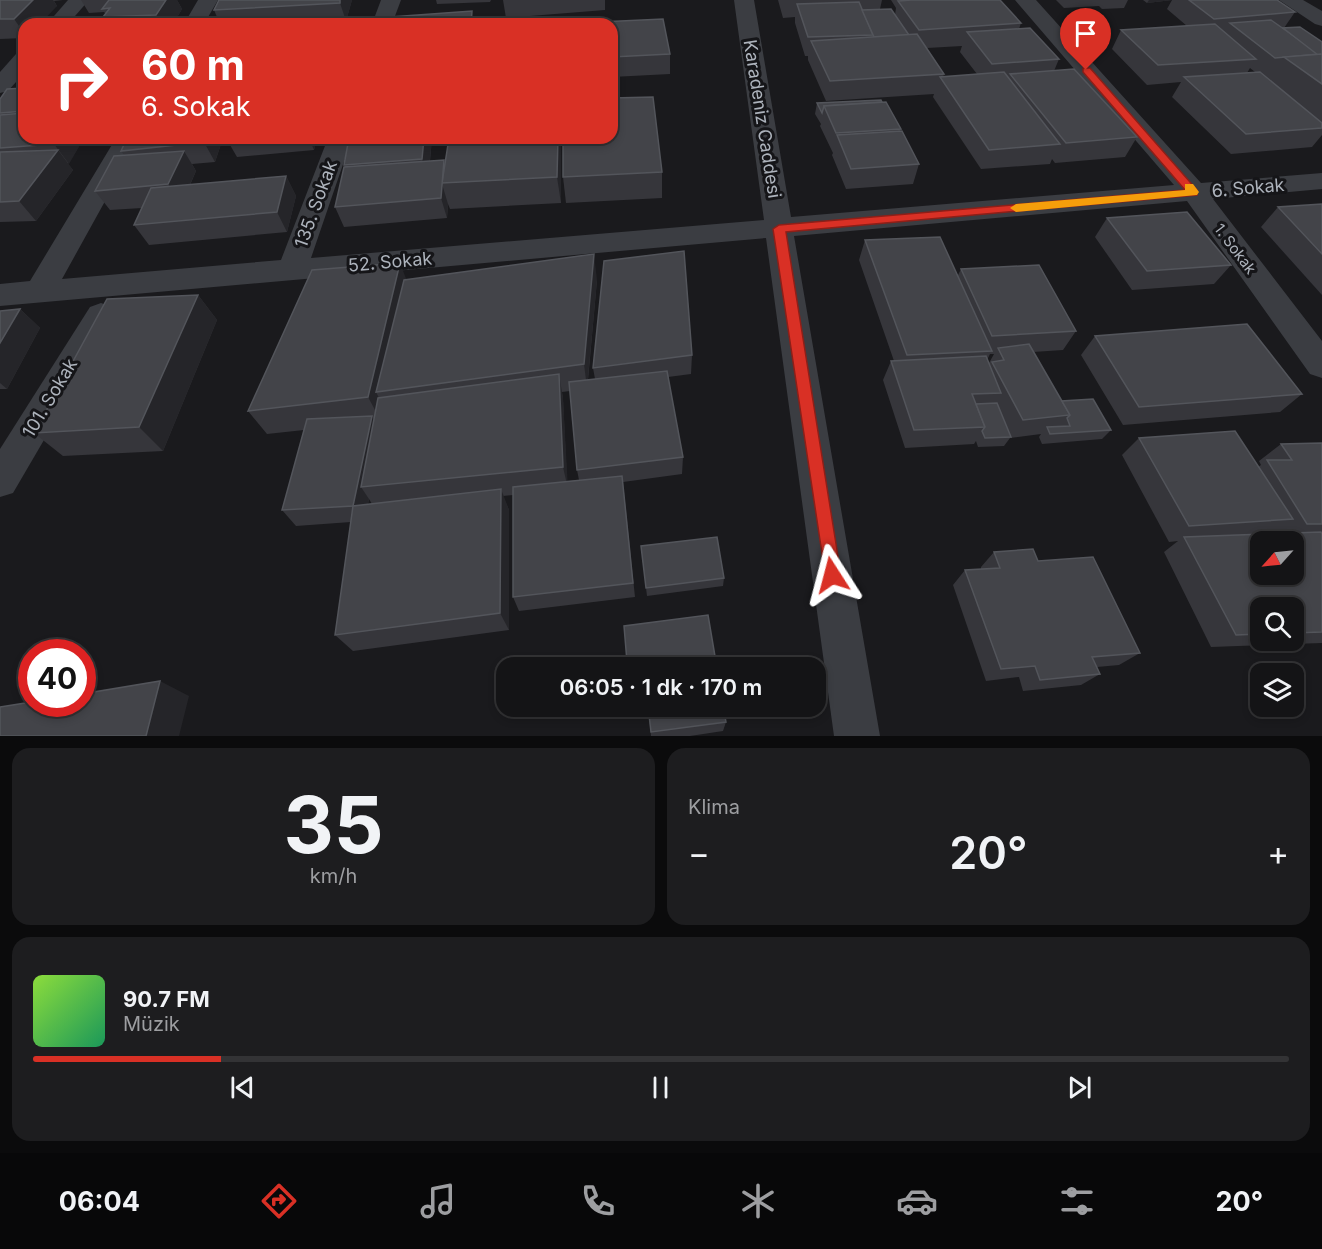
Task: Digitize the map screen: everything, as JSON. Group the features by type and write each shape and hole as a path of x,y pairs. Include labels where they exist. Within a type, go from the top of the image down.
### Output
{"street":[{"path":"62,18 79,0"},
{"path":"198,18 208,0"},
{"path":"384,18 391,0"},
{"name":"Karadeniz Caddesi","path":"744,0 857,736"},
{"name":"1. Sokak","path":"1025,0 1194,192 1322,366"},
{"path":"1289,0 1322,20"},
{"path":"0,86 18,66"},
{"path":"39,292 125,144"},
{"name":"135. Sokak","path":"292,270 338,144"},
{"name":"6. Sokak","path":"779,229 1322,181"},
{"name":"52. Sokak","path":"0,295 779,229"},
{"name":"101. Sokak","path":"0,481 119,285"}],"building":[{"path":"0,0 33,0 14,19 0,19"},
{"path":"109,0 166,0 156,15 103,17 110,8 102,9"},
{"path":"219,0 340,0 340,3 214,10"},
{"path":"1000,0 1021,23 919,30 898,1"},
{"path":"1189,0 1277,0 1295,12 1214,19"},
{"path":"859,2 873,35 808,37 797,4"},
{"path":"891,9 909,35 874,37 862,10"},
{"path":"472,11 471,18 390,17"},
{"path":"663,19 670,54 618,57 618,21"},
{"path":"1271,20 1319,54 1275,58 1230,23"},
{"path":"1215,24 1256,59 1158,65 1121,30"},
{"path":"1300,27 1322,42 1322,54 1318,55 1283,28"},
{"path":"1030,28 1059,59 992,64 967,32"},
{"path":"917,34 944,74 830,81 811,41"},
{"path":"1322,54 1322,84 1284,57"},
{"path":"1074,69 1137,137 1066,143 1010,74"},
{"path":"1004,72 1060,144 989,150 940,77"},
{"path":"1260,72 1322,123 1322,128 1246,134 1184,77"},
{"path":"18,88 18,112 0,113 0,99 7,89"},
{"path":"653,97 662,172 563,177 563,144 618,144 618,98"},
{"path":"881,100 882,102 824,106 822,113 817,103"},
{"path":"886,102 901,129 836,133 824,106"},
{"path":"18,114 18,144 54,144 0,148 0,115"},
{"path":"902,131 919,164 851,169 837,135"},
{"path":"124,144 186,144 121,151"},
{"path":"348,144 423,144 422,159 344,165"},
{"path":"448,144 558,144 557,177 442,183"},
{"path":"58,150 19,201 0,202 0,152"},
{"path":"184,151 168,184 95,191 114,156"},
{"path":"444,160 441,198 335,207 344,167"},
{"path":"286,176 277,212 134,225 151,188"},
{"path":"1322,204 1322,254 1278,207"},
{"path":"1187,212 1231,265 1147,271 1107,218"},
{"path":"940,237 992,351 907,355 865,240"},
{"path":"684,251 692,355 593,368 604,261"},
{"path":"594,254 584,364 376,392 404,280"},
{"path":"400,263 368,397 248,411 312,270"},
{"path":"1039,265 1076,331 992,336 961,269"},
{"path":"198,295 139,427 34,433 107,299"},
{"path":"20,309 0,343 0,311"},
{"path":"1247,324 1302,394 1139,407 1095,336"},
{"path":"1029,344 1070,415 1023,420 992,362 1004,360 998,348"},
{"path":"986,356 1001,393 972,394 985,427 914,430 891,361"},
{"path":"667,371 683,457 577,470 569,382"},
{"path":"559,374 563,467 361,487 378,398"},
{"path":"1093,399 1111,430 1050,434 1047,427 1070,426 1067,418 1070,415 1062,401"},
{"path":"997,403 1011,437 985,438 982,431 985,427 976,404"},
{"path":"372,416 353,506 282,510 307,419"},
{"path":"1235,431 1293,519 1189,526 1139,438"},
{"path":"1322,443 1322,524 1307,524 1267,460 1292,460 1281,444"},
{"path":"622,476 633,583 513,597 513,487"},
{"path":"501,489 500,613 335,635 353,506"},
{"path":"1321,532 1322,632 1304,633 1304,597 1250,597 1250,634 1236,635 1184,537 1250,535 1250,585 1304,585 1304,533"},
{"path":"717,537 724,578 646,588 641,546"},
{"path":"1033,549 1038,561 1093,557 1140,653 1092,657 1100,674 1040,680 1035,666 1001,669 965,570 1000,568 994,552"},
{"path":"708,615 715,657 627,657 624,626"},
{"path":"160,681 146,736 0,736 0,707 18,704 18,717 96,717 96,692"},
{"path":"649,717 725,717 726,722 651,732"}],"slow traffic":[{"path":"1016,208 1194,192 1189,187"}],"route":[{"path":"832,575 779,229 1194,192 1086,70"}]}
